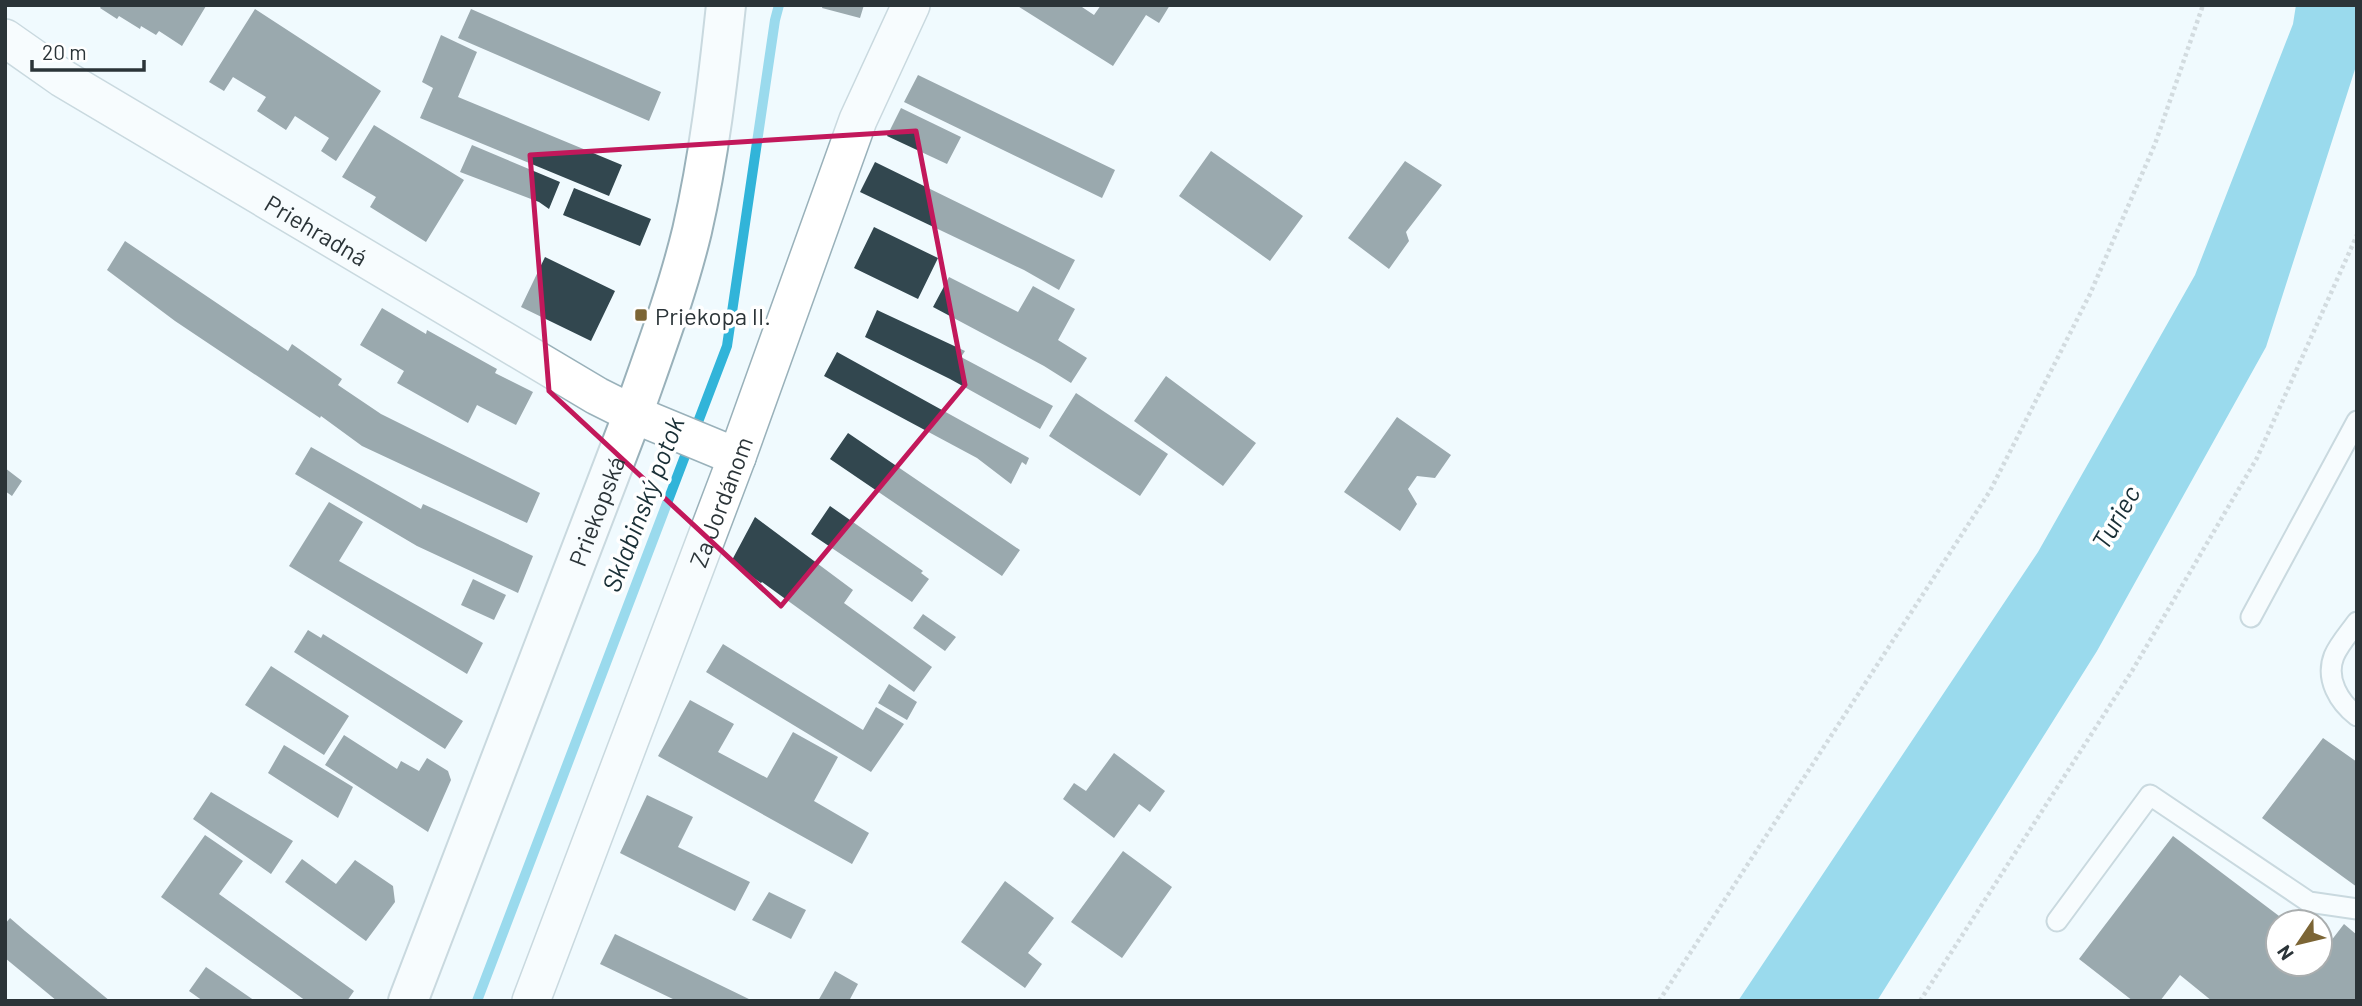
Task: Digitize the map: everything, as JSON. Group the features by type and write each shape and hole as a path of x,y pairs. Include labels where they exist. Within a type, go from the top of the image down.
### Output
{"street":[{"name":"Priekopská","path":"408,1001 649,421 666,319 691,232 713,120 726,5"},
{"name":"Za Jordánom","path":"531,1001 737,457 858,120 911,5"},
{"name":"Priehradná","path":"5,38 74,85 597,396 649,421 737,457"}],"lane":[{"path":"2251,617 2352,443 2357,421"},
{"path":"2357,622 2334,656 2332,674 2337,695 2357,716"},
{"path":"2057,921 2150,795 2309,902 2357,909"}],"path":[{"path":"1659,1001 1990,491 2090,294 2155,144 2203,5"},
{"path":"1920,1001 2132,671 2257,458 2357,235"}],"highlighted area":[{"path":"916,131 965,385 781,606 549,391 530,155"}],"water":[{"name":"Turiec","path":"2296,5 2357,5 2357,63 2266,347 2097,651 1877,1001 1738,1001 2038,552 2195,275 2293,24"}],"building":[{"path":"102,5 206,6 182,46 159,31 156,35 119,16 117,19 100,8"},
{"path":"823,5 864,5 860,18 822,8"},
{"path":"1016,5 1079,5 1094,15 1101,5 1170,5 1159,23 1146,15 1113,66"},
{"path":"255,9 381,91 336,161 321,151 329,138 295,116 286,130 257,111 266,97 233,77 224,91 209,82"},
{"path":"471,9 661,92 649,121 458,38"},
{"path":"441,35 477,52 458,97 622,165 609,196 420,118 433,88 422,82"},
{"path":"918,75 1115,170 1102,198 904,102"},
{"path":"901,108 961,137 947,164 887,136"},
{"path":"374,125 464,180 426,242 370,207 376,197 342,177"},
{"path":"472,145 560,182 549,209 539,202 460,172"},
{"path":"1211,151 1303,216 1270,261 1179,196"},
{"path":"1405,161 1442,185 1406,232 1409,241 1389,269 1348,238"},
{"path":"875,162 1075,260 1059,290 1024,270 860,192"},
{"path":"574,188 651,219 640,246 563,215"},
{"path":"874,227 938,258 918,299 854,268"},
{"path":"125,241 288,351 292,344 342,379 338,385 381,414 540,493 527,523 362,446 321,416 320,418 175,321 107,270"},
{"path":"545,257 615,291 591,341 521,307"},
{"path":"949,277 1018,312 1033,286 1075,309 1058,340 1087,358 1071,383 933,307"},
{"path":"382,308 426,334 427,330 497,369 495,373 533,392 516,425 477,405 468,423 397,383 404,371 360,345"},
{"path":"877,310 965,351 961,357 1053,406 1040,429 950,379 865,337"},
{"path":"837,352 1029,458 1026,465 1022,462 1011,484 977,458 824,376"},
{"path":"1166,376 1256,443 1223,486 1134,421"},
{"path":"1076,393 1168,454 1140,496 1049,436"},
{"path":"1397,417 1451,455 1435,478 1417,476 1408,489 1417,504 1400,531 1344,492"},
{"path":"848,433 1020,550 1002,576 830,459"},
{"path":"311,447 421,509 423,504 533,556 518,593 417,546 295,474"},
{"path":"5,468 22,481 12,496 5,491"},
{"path":"329,502 363,522 339,561 483,643 467,674 289,566"},
{"path":"830,506 923,571 921,573 929,579 912,602 811,534"},
{"path":"755,517 853,590 844,603 932,667 914,692 731,562"},
{"path":"473,579 506,595 494,620 461,605"},
{"path":"923,614 956,637 945,651 913,628"},
{"path":"308,630 321,638 323,634 463,721 445,749 294,652"},
{"path":"723,644 863,730 876,707 904,724 871,772 706,672"},
{"path":"271,666 349,716 324,755 245,705"},
{"path":"889,684 917,702 907,720 878,703"},
{"path":"690,700 734,724 718,752 767,778 793,732 838,757 814,801 869,833 852,864 658,756"},
{"path":"344,735 397,769 401,761 419,771 427,758 448,771 451,780 428,832 325,765"},
{"path":"2323,738 2357,762 2357,887 2262,818"},
{"path":"284,745 353,787 338,818 268,773"},
{"path":"1114,753 1165,791 1150,812 1139,804 1114,838 1063,799 1074,783 1086,791"},
{"path":"211,792 293,841 271,874 193,819"},
{"path":"647,795 693,817 678,847 750,882 735,911 620,853"},
{"path":"205,835 243,861 219,894 354,991 347,1001 306,1001 161,897"},
{"path":"2173,836 2268,908 2264,908 2264,978 2334,978 2334,937 2344,924 2357,935 2357,1001 2212,1001 2180,975 2160,1001 2133,1001 2079,959"},
{"path":"1123,851 1172,887 1122,958 1071,922"},
{"path":"302,859 336,884 355,860 393,886 395,902 366,941 285,882"},
{"path":"1005,881 1054,918 1028,953 1042,964 1025,988 961,942"},
{"path":"769,892 806,910 791,939 752,920"},
{"path":"10,918 110,1001 57,1001 5,958 5,924"},
{"path":"615,934 753,1001 677,1001 600,964"},
{"path":"206,967 255,1001 203,1001 189,991"},
{"path":"835,971 858,984 849,1001 818,1001"}],"waterway":[{"name":"Sklabinský potok","path":"477,1001 727,346 779,5"}],"place":[{"name":"Priekopa II.","path":"641,315"}]}
